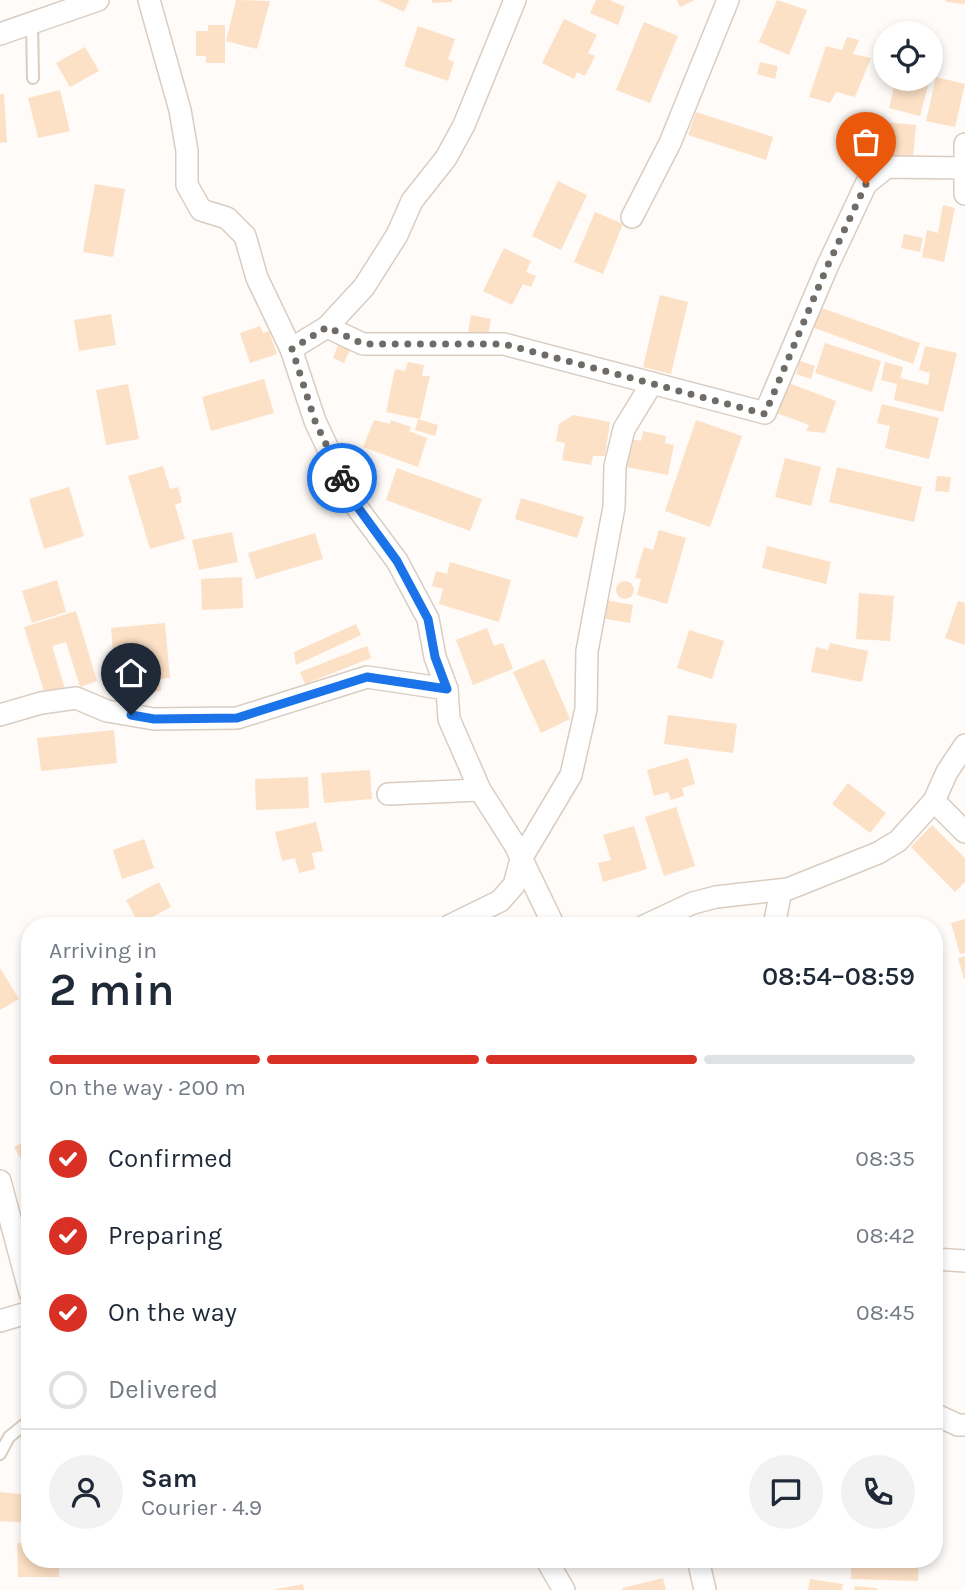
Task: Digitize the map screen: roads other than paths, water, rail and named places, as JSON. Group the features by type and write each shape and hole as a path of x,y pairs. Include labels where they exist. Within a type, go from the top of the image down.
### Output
{"street":[{"path":"0,34 98,0"},
{"path":"149,0 180,110 187,151 187,185 201,210 227,218 245,236 257,278 292,349 315,421 354,502 397,561 428,619 435,657 447,689 449,719 480,790 521,859 550,917"},
{"path":"292,349 327,327 364,287 397,235 412,201 446,158 464,125 515,0"},
{"path":"632,217 670,143 729,0"},
{"path":"965,144 965,194"},
{"path":"327,327 363,344 504,344 765,414 827,267 866,184 887,167 964,168"},
{"path":"468,917 500,901 514,885 521,859 571,775 586,709 587,651 614,507 615,466 624,429 652,383"},
{"path":"0,715 41,703 76,698 107,711 154,719 237,718 367,677 447,689"},
{"path":"663,917 693,903 716,897 781,890 878,853 898,841 934,801 947,772 965,744"},
{"path":"388,794 480,790"},
{"path":"934,801 965,832"},
{"path":"776,917 781,890"},
{"path":"0,1181 21,1259"},
{"path":"943,1260 965,1261"},
{"path":"0,1321 21,1315"},
{"path":"943,1418 965,1425"},
{"path":"552,1568 564,1590"},
{"path":"700,1568 705,1590"}],"lane":[{"path":"32,23 33,78"},
{"path":"0,1454 9,1437 21,1427"}]}
